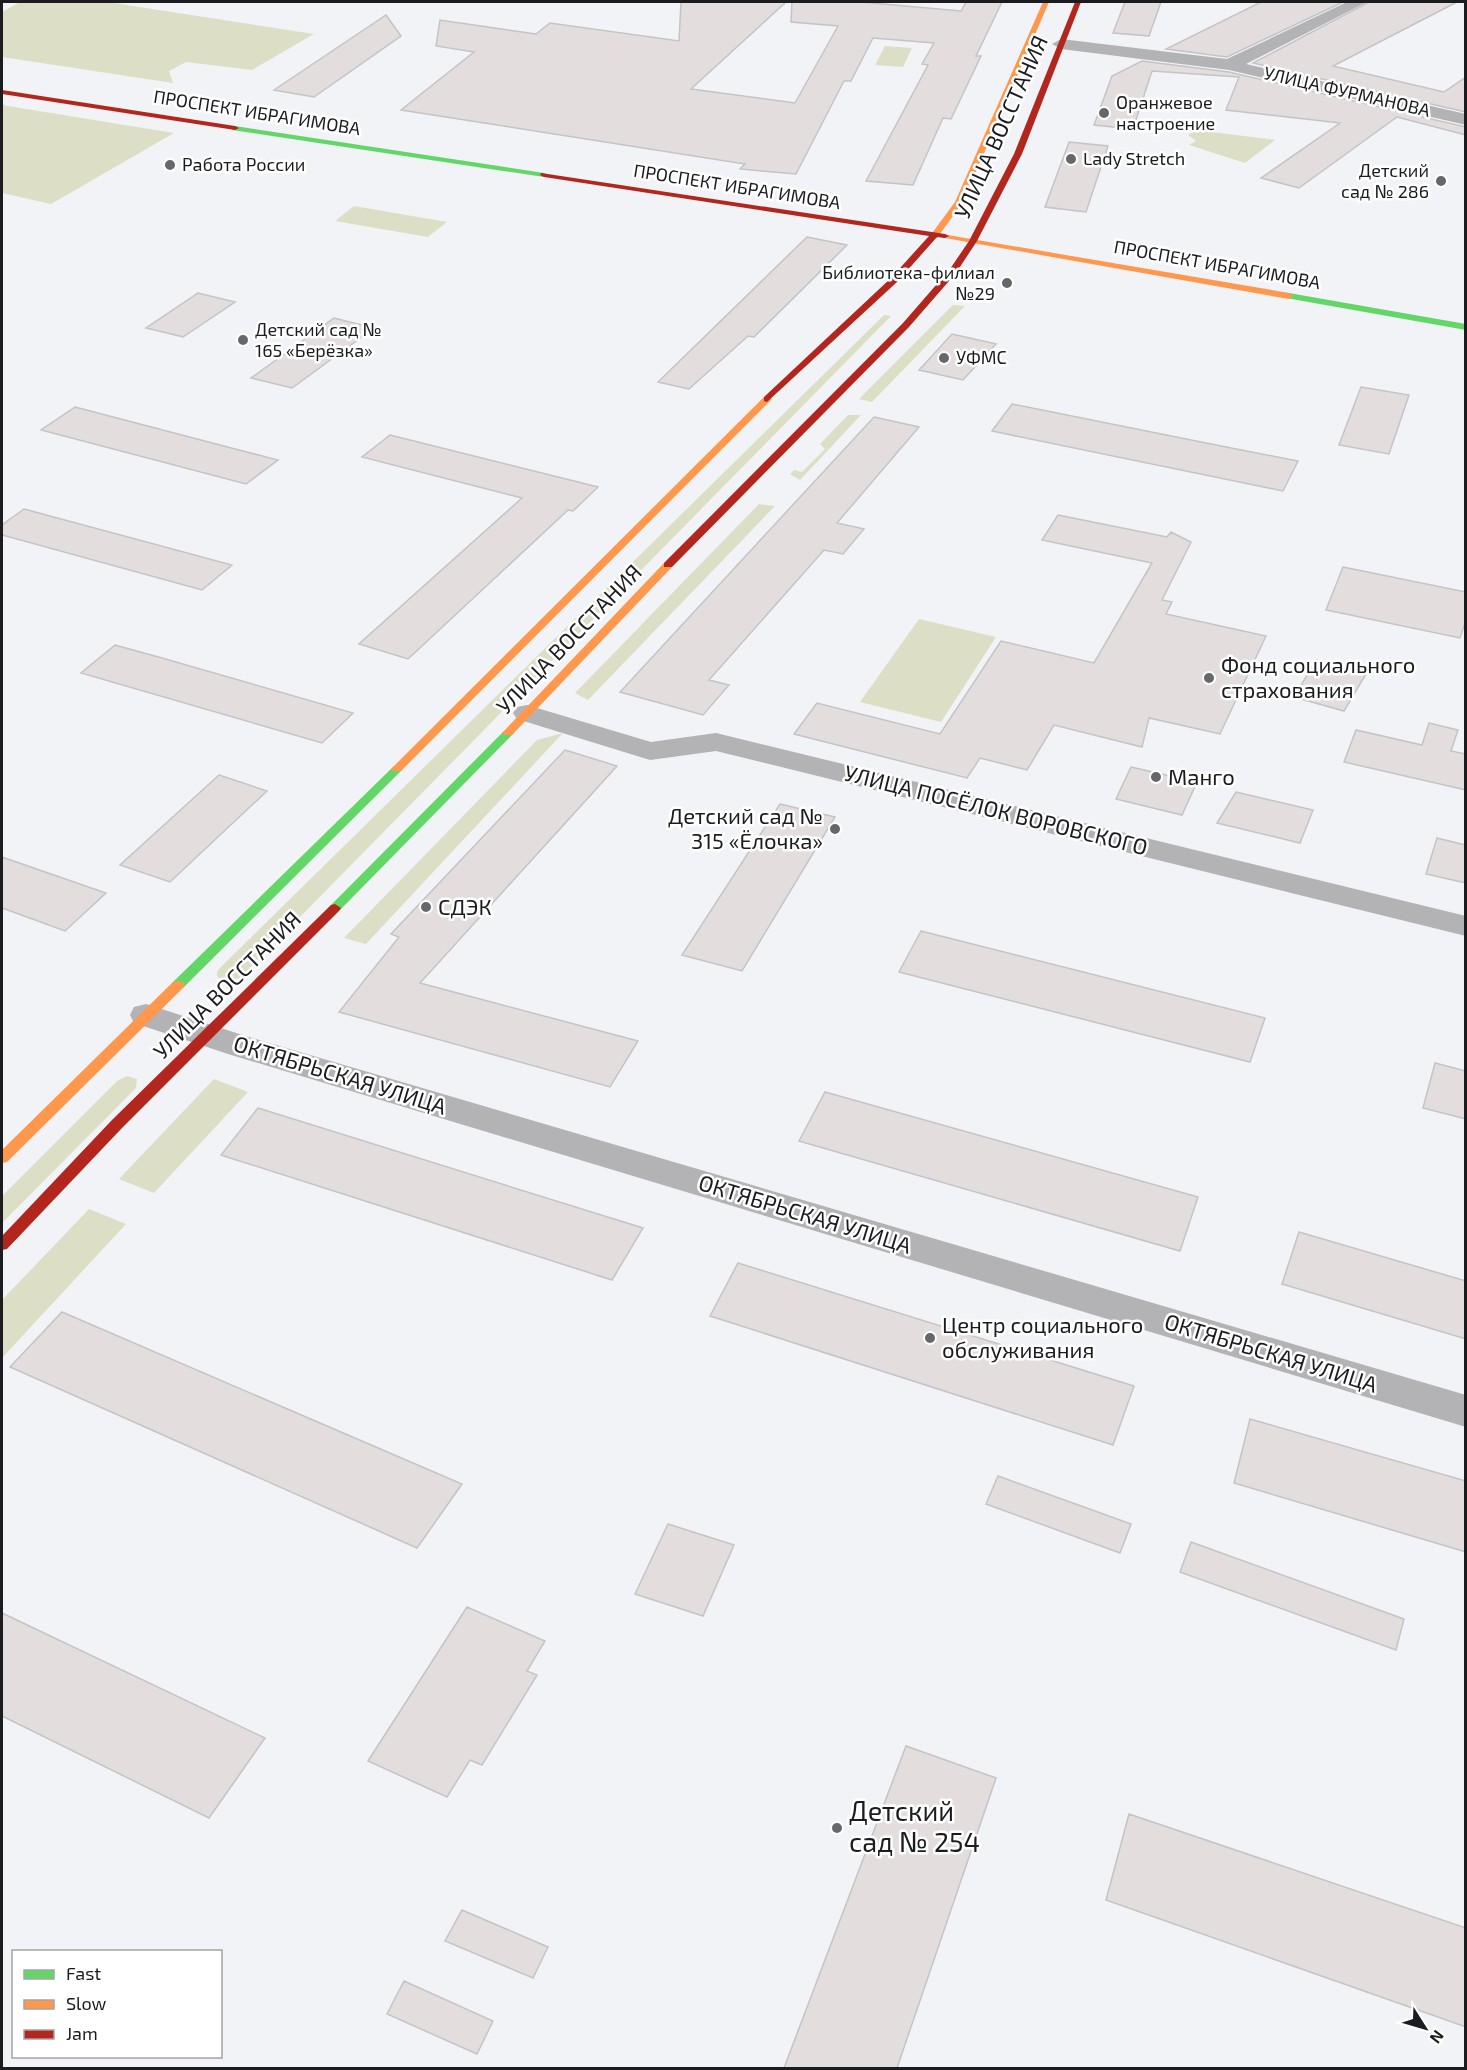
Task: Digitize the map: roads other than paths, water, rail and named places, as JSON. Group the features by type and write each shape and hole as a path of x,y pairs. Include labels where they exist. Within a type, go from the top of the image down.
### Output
{"main road":[{"name":"УЛИЦА ВОССТАНИЯ","path":"2,1158 374,792 795,371 921,253 959,202 1046,2"},
{"name":"УЛИЦА ВОССТАНИЯ","path":"2,1245 117,1124 208,1036 527,713 747,483 897,317 953,271 981,227 1028,130 1078,2"},
{"name":"ПРОСПЕКТ ИБРАГИМОВА","path":"2,79 199,111 997,230"},
{"name":"ПРОСПЕКТ ИБРАГИМОВА","path":"2,92 973,241 1466,327"},
{"path":"1377,297 1466,313"},
{"path":"854,317 870,309 897,317"}],"street":[{"path":"1229,65 1359,2"},
{"name":"УЛИЦА ФУРМАНОВА","path":"1061,44 1229,65 1466,120"},
{"name":"УЛИЦА ПОСЁЛОК ВОРОВСКОГО","path":"527,713 650,751 716,742 1466,926"},
{"name":"ОКТЯБРЬСКАЯ УЛИЦА","path":"146,1015 208,1036 1466,1411"}],"place":[{"name":"Оранжевое настроение","path":"1104,113"},
{"name":"Lady Stretch","path":"1071,159"},
{"name":"Работа России","path":"170,165"},
{"name":"Детский сад № 286","path":"1441,181"},
{"name":"Библиотека-филиал №29","path":"1007,283"},
{"name":"Детский сад № 165 «Берёзка»","path":"243,340"},
{"name":"УФМС","path":"944,358"},
{"name":"Фонд социального страхования","path":"1209,678"},
{"name":"Манго","path":"1156,777"},
{"name":"Детский сад № 315 «Ёлочка»","path":"835,829"},
{"name":"СДЭК","path":"426,907"},
{"name":"Центр социального обслуживания","path":"930,1338"},
{"name":"Детский сад № 254","path":"837,1828"}]}
